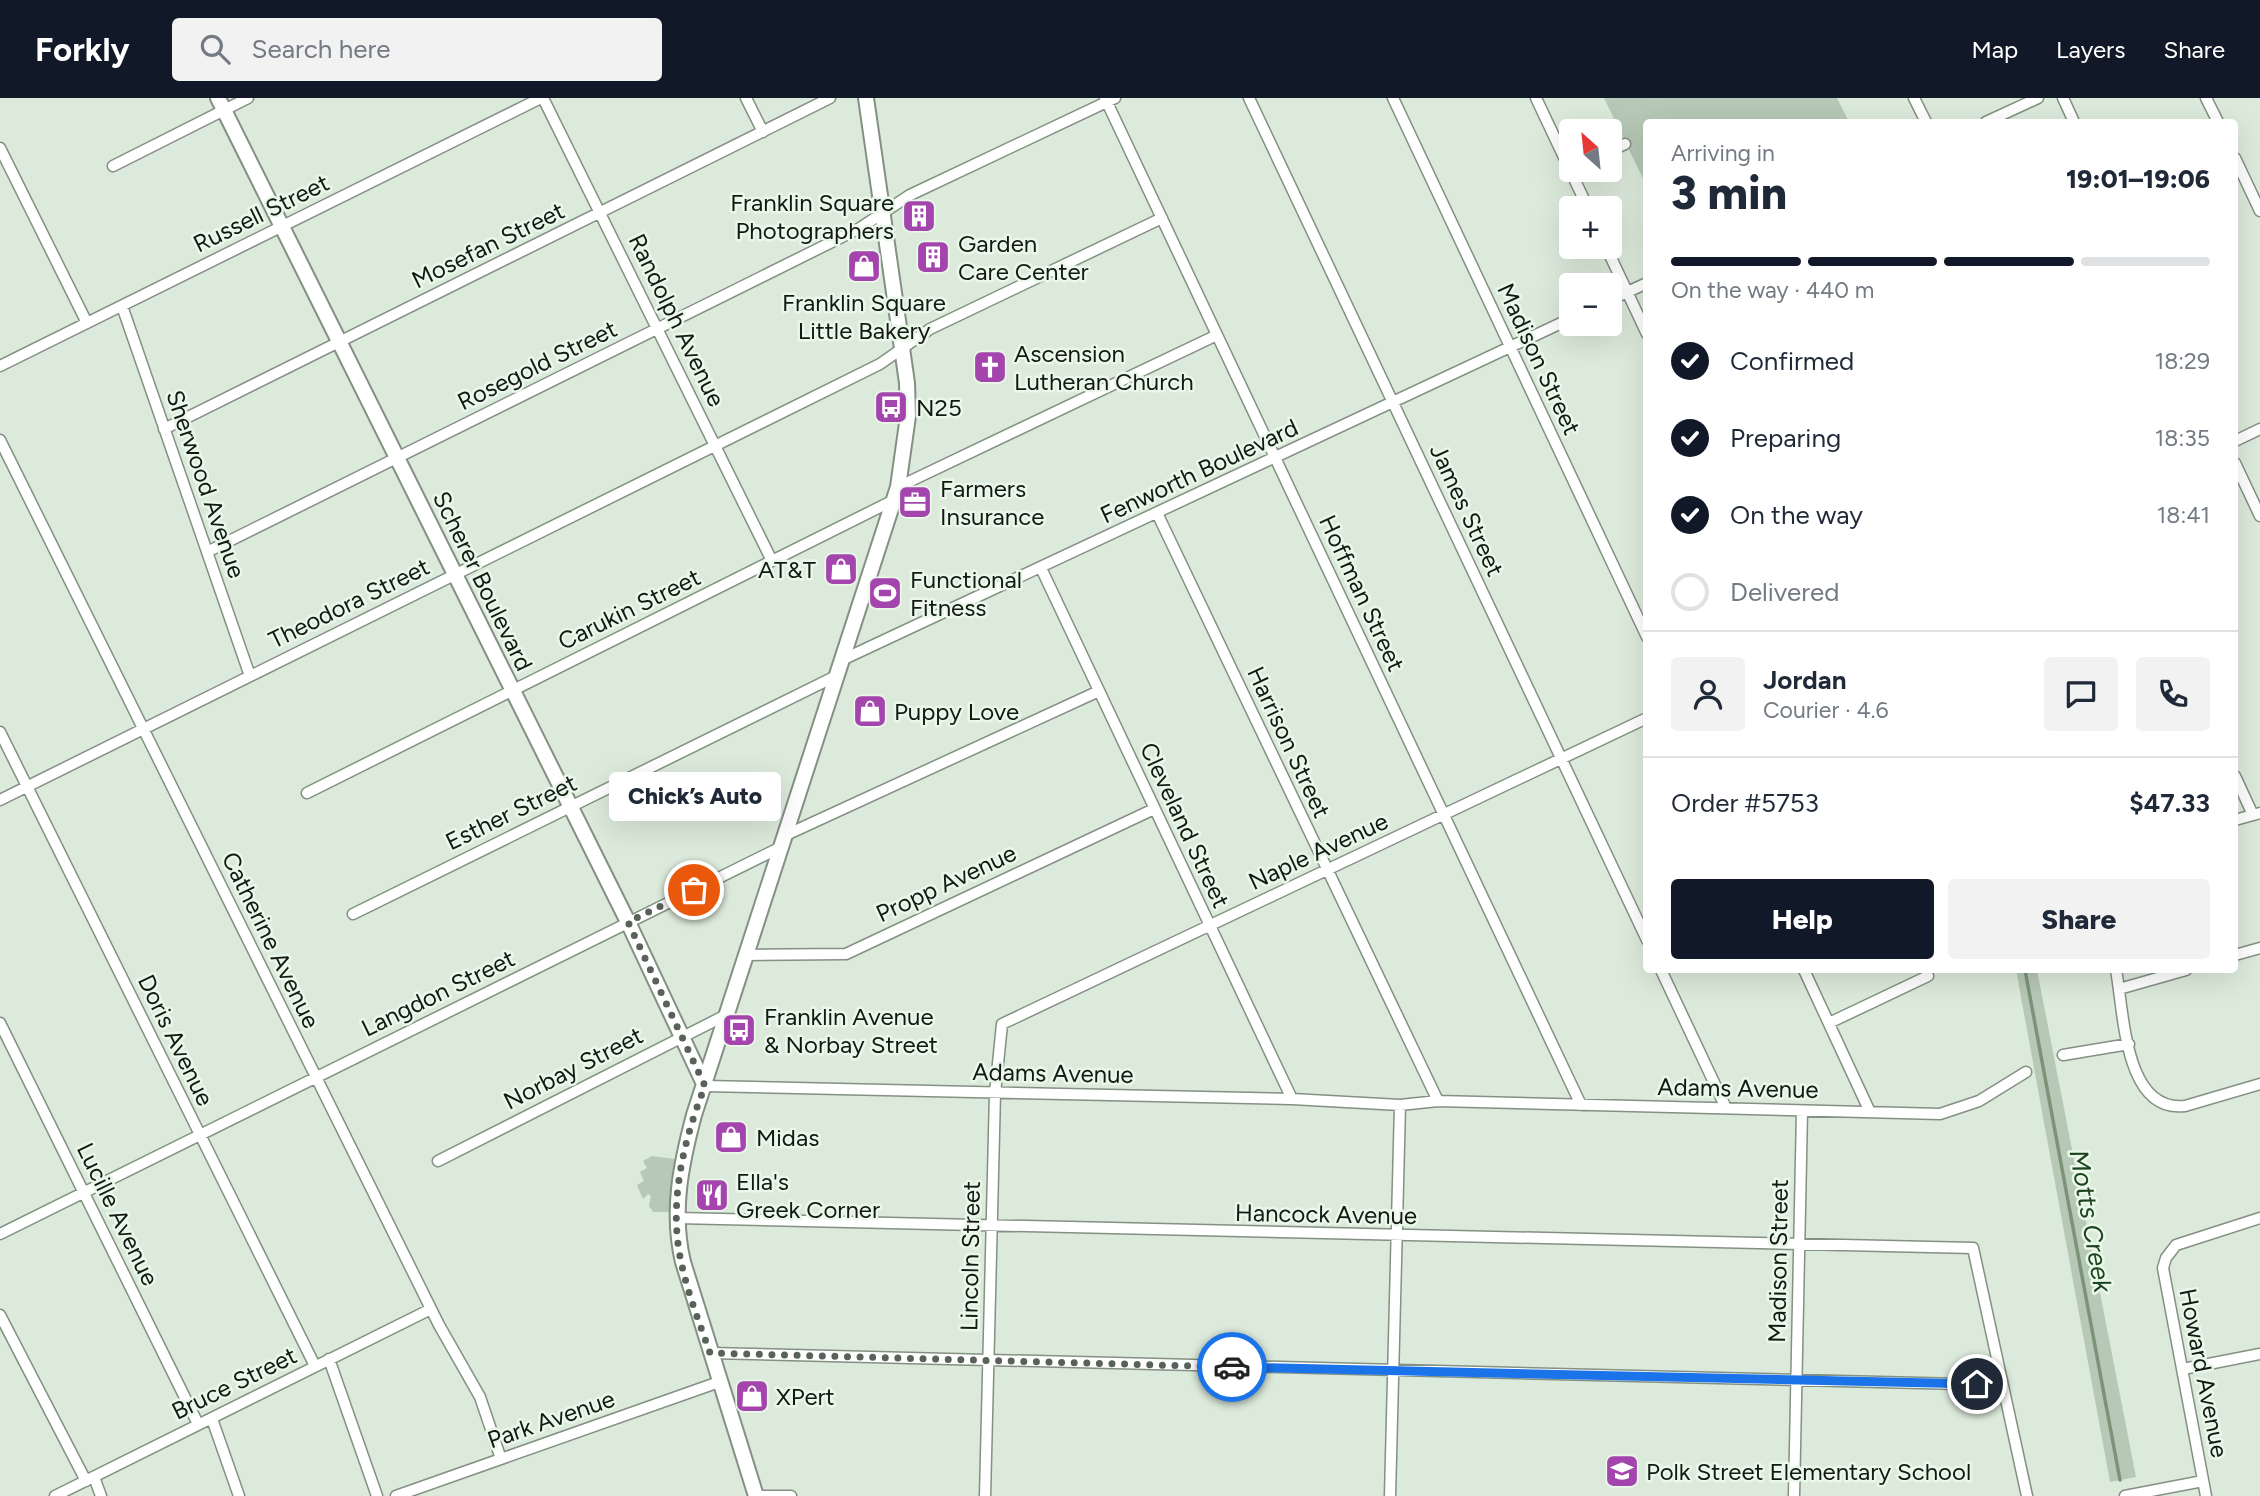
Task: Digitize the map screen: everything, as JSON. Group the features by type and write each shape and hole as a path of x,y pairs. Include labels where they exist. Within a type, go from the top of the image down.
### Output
{"main road":[{"path":"756,1496 683,1262 677,1219 682,1160 694,1115 896,494 908,416 903,347 866,98"},
{"name":"Scherer Boulevard","path":"221,104 628,922 705,1086"}],"street":[{"path":"113,166 221,104 248,98"},
{"name":"Randolph Avenue","path":"542,98 772,561"},
{"name":"Russell Street","path":"0,366 542,98"},
{"path":"746,98 763,132"},
{"name":"Mosefan Street","path":"164,429 830,98"},
{"name":"James Street","path":"1249,98 1643,932"},
{"name":"Madison Street","path":"1392,98 1643,629"},
{"path":"1536,98 1559,144"},
{"path":"1914,98 1924,119"},
{"path":"1992,119 2038,98"},
{"path":"2063,98 2073,119"},
{"path":"2206,98 2216,119"},
{"name":"Rosegold Street","path":"207,552 860,228 926,187 1109,99"},
{"name":"Hoffman Street","path":"1109,99 1162,218 1581,1105"},
{"path":"0,148 87,323"},
{"path":"2238,164 2260,211"},
{"name":"Theodora Street","path":"0,800 880,363 930,329 1162,218"},
{"path":"1612,259 1643,326"},
{"path":"1622,294 1643,285"},
{"name":"Sherwood Avenue","path":"122,306 250,676"},
{"name":"Fenworth Boulevard","path":"844,659 1559,324"},
{"name":"Carukin Street","path":"307,793 772,561 896,494 1217,335"},
{"path":"2238,440 2260,429"},
{"name":"Catherine Avenue","path":"0,440 431,1309 480,1397 501,1459"},
{"path":"2238,469 2260,516"},
{"name":"Harrison Street","path":"1157,513 1438,1101"},
{"name":"Cleveland Street","path":"1041,568 1292,1099"},
{"name":"Esther Street","path":"353,914 838,675"},
{"name":"Langdon Street","path":"0,1234 628,922 784,841 1099,691"},
{"name":"Naple Avenue","path":"1008,1021 1643,720"},
{"name":"Doris Avenue","path":"0,732 315,1366"},
{"path":"2238,781 2257,814 2238,820"},
{"name":"Propp Avenue","path":"747,955 846,954 1154,809"},
{"path":"2238,954 2260,948"},
{"path":"1662,973 1726,1108"},
{"path":"1805,973 1870,1112"},
{"path":"2116,973 2138,1079 2143,1090 2157,1102 2173,1107 2185,1106 2260,1084"},
{"path":"2119,989 2175,973"},
{"path":"1829,1023 1928,976"},
{"name":"Norbay Street","path":"438,1161 728,1013"},
{"name":"Lincoln Street","path":"985,1496 995,1093 999,1031 1008,1021"},
{"name":"Lucille Avenue","path":"0,1023 198,1424"},
{"path":"2063,1055 2129,1044"},
{"name":"Adams Avenue","path":"705,1086 1292,1099 1400,1105 1438,1101 1940,1114 1962,1109 2026,1072"},
{"path":"1391,1496 1400,1105"},
{"name":"Madison Street","path":"1794,1496 1802,1111"},
{"name":"Howard Avenue","path":"2206,1496 2164,1268 2166,1258 2176,1245 2260,1218"},
{"name":"Hancock Avenue","path":"677,1219 1973,1248 2002,1385"},
{"name":"Bruce Street","path":"55,1496 431,1309"},
{"path":"0,1315 101,1496"},
{"path":"710,1353 988,1362 2002,1385 2027,1496"},
{"path":"2183,1369 2260,1354"},
{"path":"329,1359 377,1496"},
{"name":"Park Avenue","path":"396,1496 719,1382"},
{"path":"212,1419 239,1496"},
{"path":"2125,1496 2203,1481"},
{"path":"756,1496 791,1496"}],"green space":[{"path":"1604,98 1837,98 1848,119 1643,119 1643,179 1622,135 1622,119 1614,119"},
{"path":"2017,973 2038,973 2136,1477 2110,1482"},
{"path":"652,1156 682,1160 677,1212 653,1212 649,1206 651,1196 648,1194 643,1199 637,1185 644,1181 640,1172 647,1168 643,1161"}],"waterway":[{"name":"Motts Creek","path":"2026,973 2120,1480"}],"way so far":[{"path":"694,890 628,922 705,1086 682,1160 677,1235 694,1306 710,1353 760,1357 1232,1367"}],"place":[{"name":"Franklin Square Photographers","path":"919,216"},
{"name":"Garden Care Center","path":"933,257"},
{"name":"Franklin Square Little Bakery","path":"864,266"},
{"name":"Ascension Lutheran Church","path":"990,367"},
{"name":"N25","path":"891,407"},
{"name":"Farmers Insurance","path":"915,502"},
{"name":"AT&T","path":"841,569"},
{"name":"Functional Fitness","path":"885,593"},
{"name":"Puppy Love","path":"870,711"},
{"name":"Chick’s Auto","path":"694,890"},
{"name":"Franklin Avenue & Norbay Street","path":"739,1030"},
{"name":"Midas","path":"731,1137"},
{"name":"Ella's Greek Corner","path":"712,1195"},
{"name":"XPert","path":"752,1396"},
{"name":"Polk Street Elementary School","path":"1622,1471"}],"route":[{"path":"1232,1367 1977,1384"}]}
